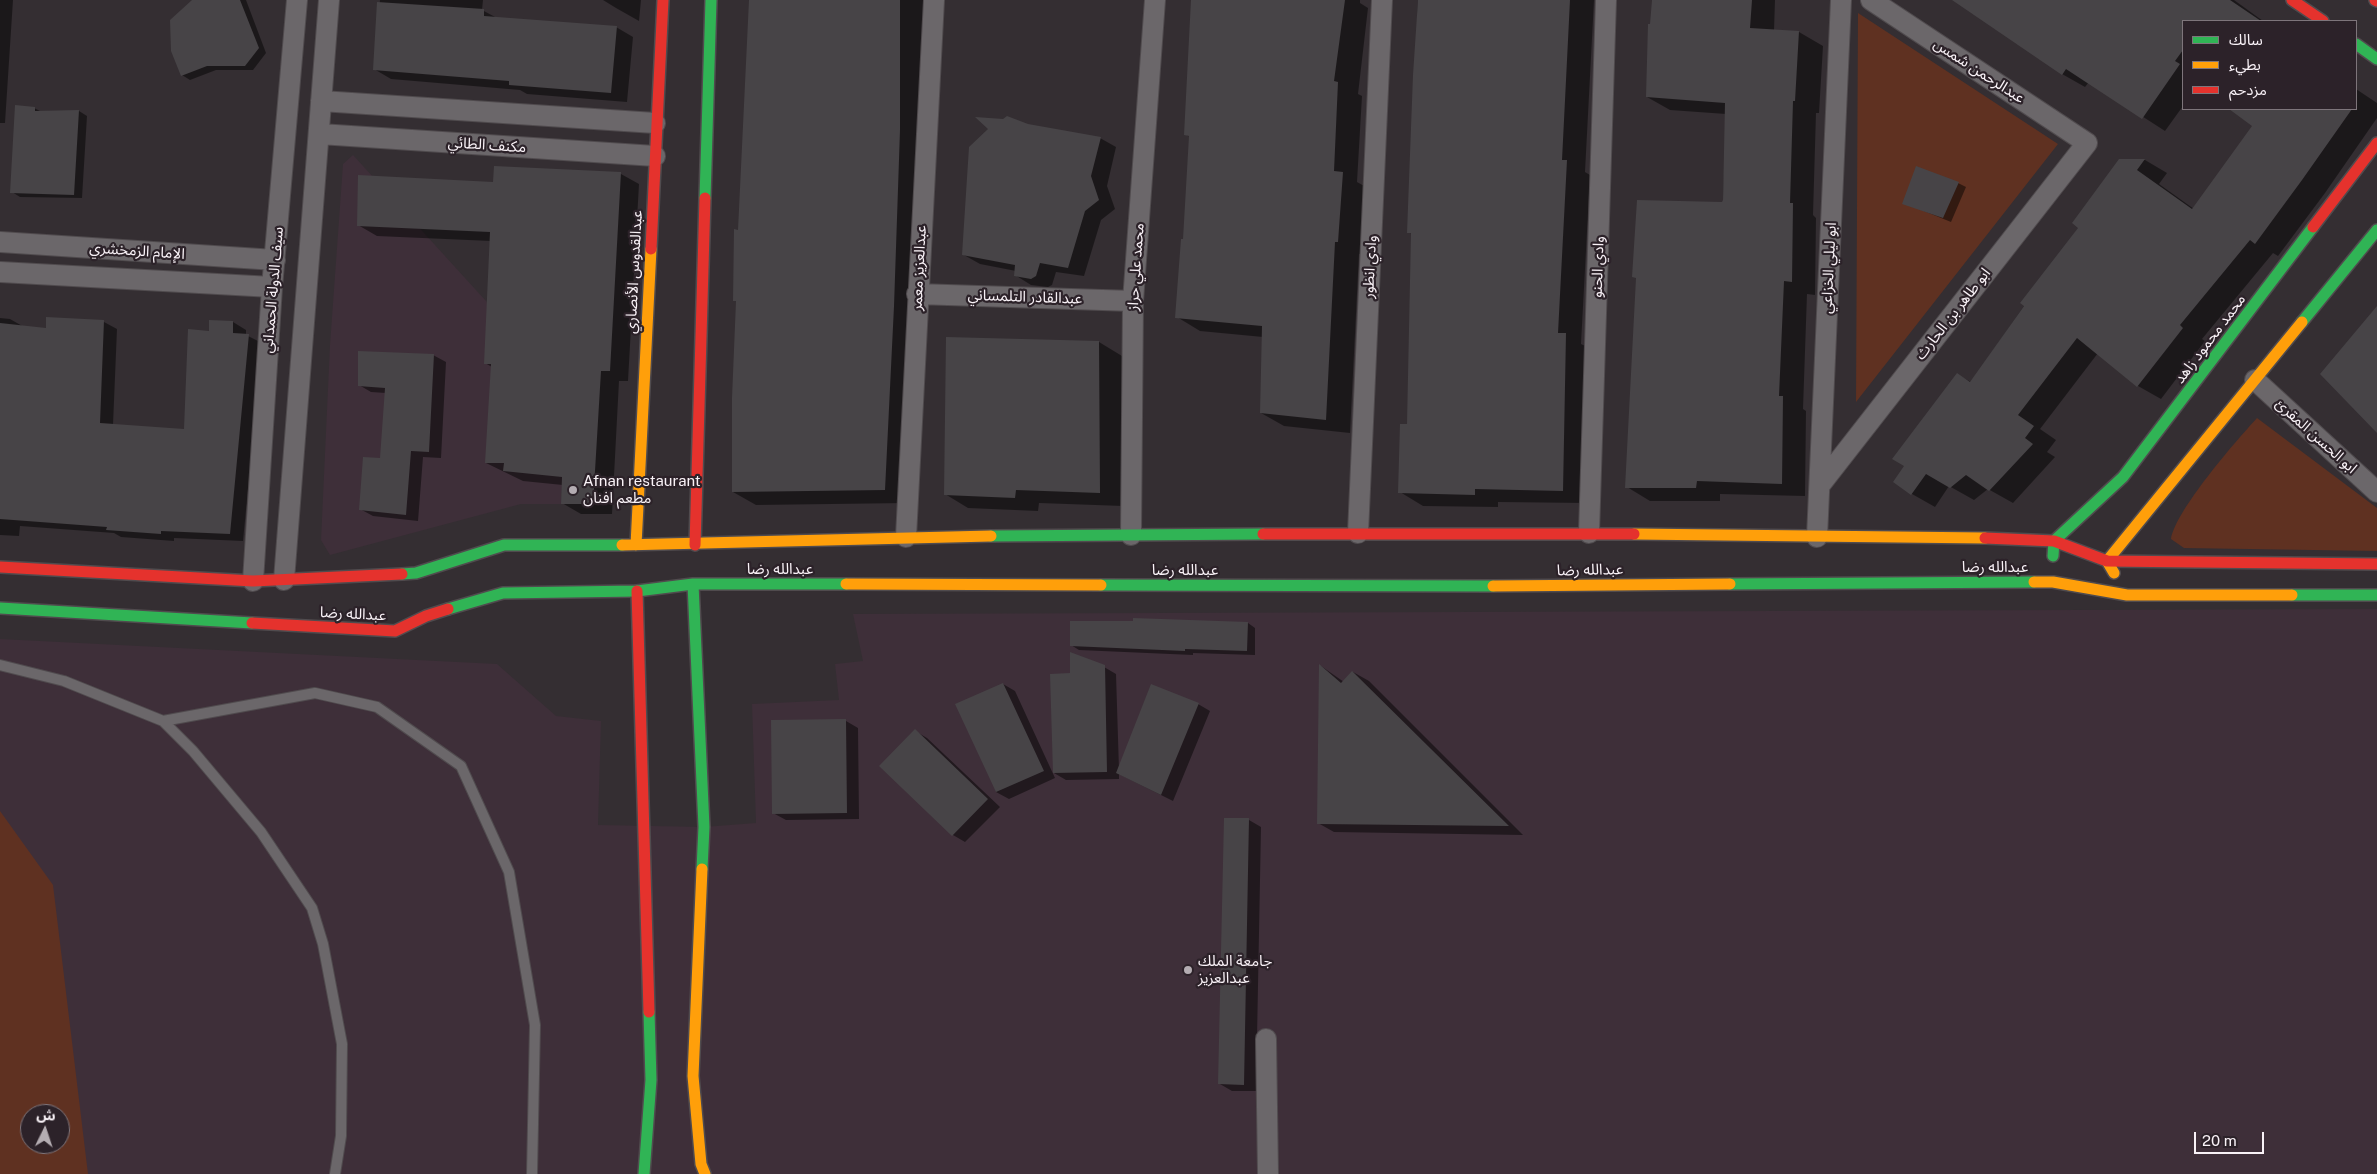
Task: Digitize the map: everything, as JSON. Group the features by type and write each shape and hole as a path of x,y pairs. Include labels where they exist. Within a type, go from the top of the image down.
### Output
{"street":[{"name":"سيف الدولة الحمداني","path":"253,581 272,287 297,0"},
{"path":"284,580 329,0"},
{"name":"عبدالقدوس الأنصاري","path":"636,545 655,123 663,0"},
{"path":"695,546 711,0"},
{"name":"عبدالعزيز معمر","path":"906,537 917,294 934,0"},
{"name":"محمد علي حراز","path":"1131,535 1132,301 1155,0"},
{"name":"وادي انظور","path":"1358,534 1382,0"},
{"name":"وادي الحنو","path":"1589,533 1606,0"},
{"name":"ابو ليلي الخزاعي","path":"1816,536 1820,485 1841,0"},
{"name":"عبدالرحمن شمس","path":"1871,0 2087,143"},
{"path":"2292,0 2322,20"},
{"path":"2357,45 2377,58"},
{"path":"321,101 655,123"},
{"name":"مكنف الطائي","path":"320,134 655,156"},
{"name":"ابو طاهر بن الحارث","path":"1820,485 2087,143"},
{"name":"محمد محمود زاهد","path":"2054,541 2123,477 2377,144"},
{"path":"2127,595 2107,561 2377,230"},
{"name":"الإمام الزمخشري","path":"0,242 275,260"},
{"name":"الإمام الزمخشري","path":"0,272 272,287"},
{"name":"عبدالقادر التلمساني","path":"917,294 1132,301"},
{"name":"ابو الحسن المقرئ","path":"2255,380 2377,492"},
{"name":"عبدالله رضا","path":"0,567 253,581 374,578 416,573 504,545 695,546 906,537 1589,533 1995,538 2054,541 2107,561 2377,564"},
{"path":"2053,574 2054,541"},
{"name":"عبدالله رضا","path":"0,608 395,631 426,616 503,593 637,591 693,584 1513,586 2053,574 2127,595 2377,595"},
{"path":"693,584 704,826 693,1076 701,1164 705,1174"},
{"path":"637,591 651,1080 647,1158 644,1174"},
{"path":"1266,1039 1268,1174"}],"lane":[{"path":"0,665 64,681 163,721 193,751 262,832 312,908 323,944 342,1044 341,1136 335,1174"},
{"path":"163,721 315,693 377,707 461,766 509,872 535,1025 532,1174"}],"shaded area":[{"path":"1858,13 2058,144 1856,402"},
{"path":"353,155 567,390 561,504 521,504 330,555 321,540 330,345 343,164"},
{"path":"2257,418 2377,508 2377,551 2184,548 2171,539 2183,511 2195,494 2221,459"},
{"name":"جامعة الملك عبدالعزيز","path":"2377,609 2377,1174 0,1174 0,639 497,664 556,716 601,721 598,825 704,827 756,823 752,704 839,700 835,664 863,661 853,614"},
{"path":"0,811 53,885 88,1174 0,1174"}],"building":[{"path":"192,0 240,0 259,48 245,66 207,66 181,76 171,51 170,20"},
{"path":"749,0 900,0 900,130 885,490 732,492 732,398 736,301 733,301 734,229 738,230"},
{"path":"1191,0 1345,0 1334,81 1338,82 1334,171 1343,172 1338,242 1335,242 1326,420 1260,413 1262,326 1175,318 1181,239 1183,239 1189,136 1184,135"},
{"path":"1418,0 1570,0 1562,160 1567,160 1558,333 1566,333 1563,491 1475,489 1475,495 1398,493 1400,424 1407,424 1411,233 1407,233"},
{"path":"1652,0 1752,0 1750,28 1799,31 1795,101 1793,101 1790,203 1793,203 1792,282 1784,281 1779,396 1783,396 1782,484 1697,481 1696,488 1625,488 1636,278 1632,277 1637,200 1722,202 1723,200 1725,103 1646,97 1648,24 1650,24"},
{"path":"1952,0 2230,0 2260,20 2182,20 2182,51 2175,61 2180,64 2142,119 2066,69 2062,75"},
{"path":"377,2 484,9 484,16 617,26 611,93 509,85 509,81 373,70"},
{"path":"15,105 35,107 35,111 79,110 74,195 10,193"},
{"path":"2230,110 2351,110 2255,244 2250,240 2180,325 2183,328 2137,387 2077,338 2018,415 2034,426 2025,438 2033,444 1989,491 1966,475 1950,488 1926,474 1911,495 1893,482 1904,466 1892,459 1957,373 1970,382 2024,306 2020,303 2078,228 2072,223 2119,159 2145,159 2137,170 2192,209 2252,126"},
{"path":"1007,116 1028,124 1101,137 1091,176 1099,200 1085,211 1068,268 1040,263 1036,276 1031,279 1014,276 1015,265 962,255 969,147 988,129 975,117 1003,119"},
{"path":"494,166 621,172 610,371 601,371 593,504 561,504 562,477 503,471 504,463 485,463 491,364 484,364 490,232 357,226 358,175 493,182"},
{"path":"1916,166 1959,182 1943,218 1902,204"},
{"path":"2377,306 2377,433 2320,374"},
{"path":"46,317 104,320 100,423 184,429 188,329 209,331 209,320 233,321 233,333 249,334 230,534 161,531 161,534 106,530 107,527 0,519 0,323 46,328"},
{"path":"946,337 1099,341 1100,493 1016,490 1015,498 944,495"},
{"path":"358,351 434,354 429,452 411,451 406,515 359,510 363,457 380,458 385,388 358,386"},
{"path":"1133,618 1248,622 1247,651 1185,649 1185,651 1070,646 1070,621 1133,621"},
{"path":"1070,652 1105,665 1107,772 1053,773 1050,674 1070,673"},
{"path":"1319,664 1341,683 1352,671 1509,826 1317,824"},
{"path":"1003,683 1044,771 996,792 955,704"},
{"path":"1151,684 1199,703 1161,795 1116,773"},
{"path":"846,719 847,813 772,814 771,720"},
{"path":"915,729 988,799 952,836 879,766"},
{"path":"1224,818 1249,818 1244,1085 1218,1084"}],"traffic: fast":[{"path":"705,198 711,0"},
{"path":"2357,45 2377,59"},
{"path":"2053,556 2054,541 2123,477 2313,227"},
{"path":"2302,322 2377,230"},
{"path":"991,536 1263,534"},
{"path":"402,574 416,573 504,545 622,545"},
{"path":"1730,584 2034,582"},
{"path":"693,584 704,827 702,869"},
{"path":"448,609 503,593 637,591 693,584 846,584"},
{"path":"1101,585 1493,586"},
{"path":"2292,595 2377,595"},
{"path":"0,608 252,623"},
{"path":"644,1174 651,1080 649,1012"}],"traffic: slow":[{"path":"636,545 651,249"},
{"path":"2114,573 2107,561 2302,322"},
{"path":"1634,534 1985,538"},
{"path":"622,545 991,536"},
{"path":"2034,582 2053,582 2127,595 2292,595"},
{"path":"846,584 1101,585"},
{"path":"1493,586 1730,584"},
{"path":"702,869 693,1076 701,1164 705,1174"}],"traffic: jam":[{"path":"651,249 663,0"},
{"path":"2292,0 2322,20"},
{"path":"2313,227 2377,143"},
{"path":"695,545 705,198"},
{"path":"1263,534 1634,534"},
{"path":"1985,538 2054,541 2107,561 2377,564"},
{"path":"0,567 253,581 402,574"},
{"path":"637,591 649,1012"},
{"path":"252,623 395,631 426,616 448,609"}],"place":[{"name":"Afnan restaurant مطعم افنان","path":"573,490"},
{"name":"جامعة الملك عبدالعزيز","path":"1188,970"}]}
